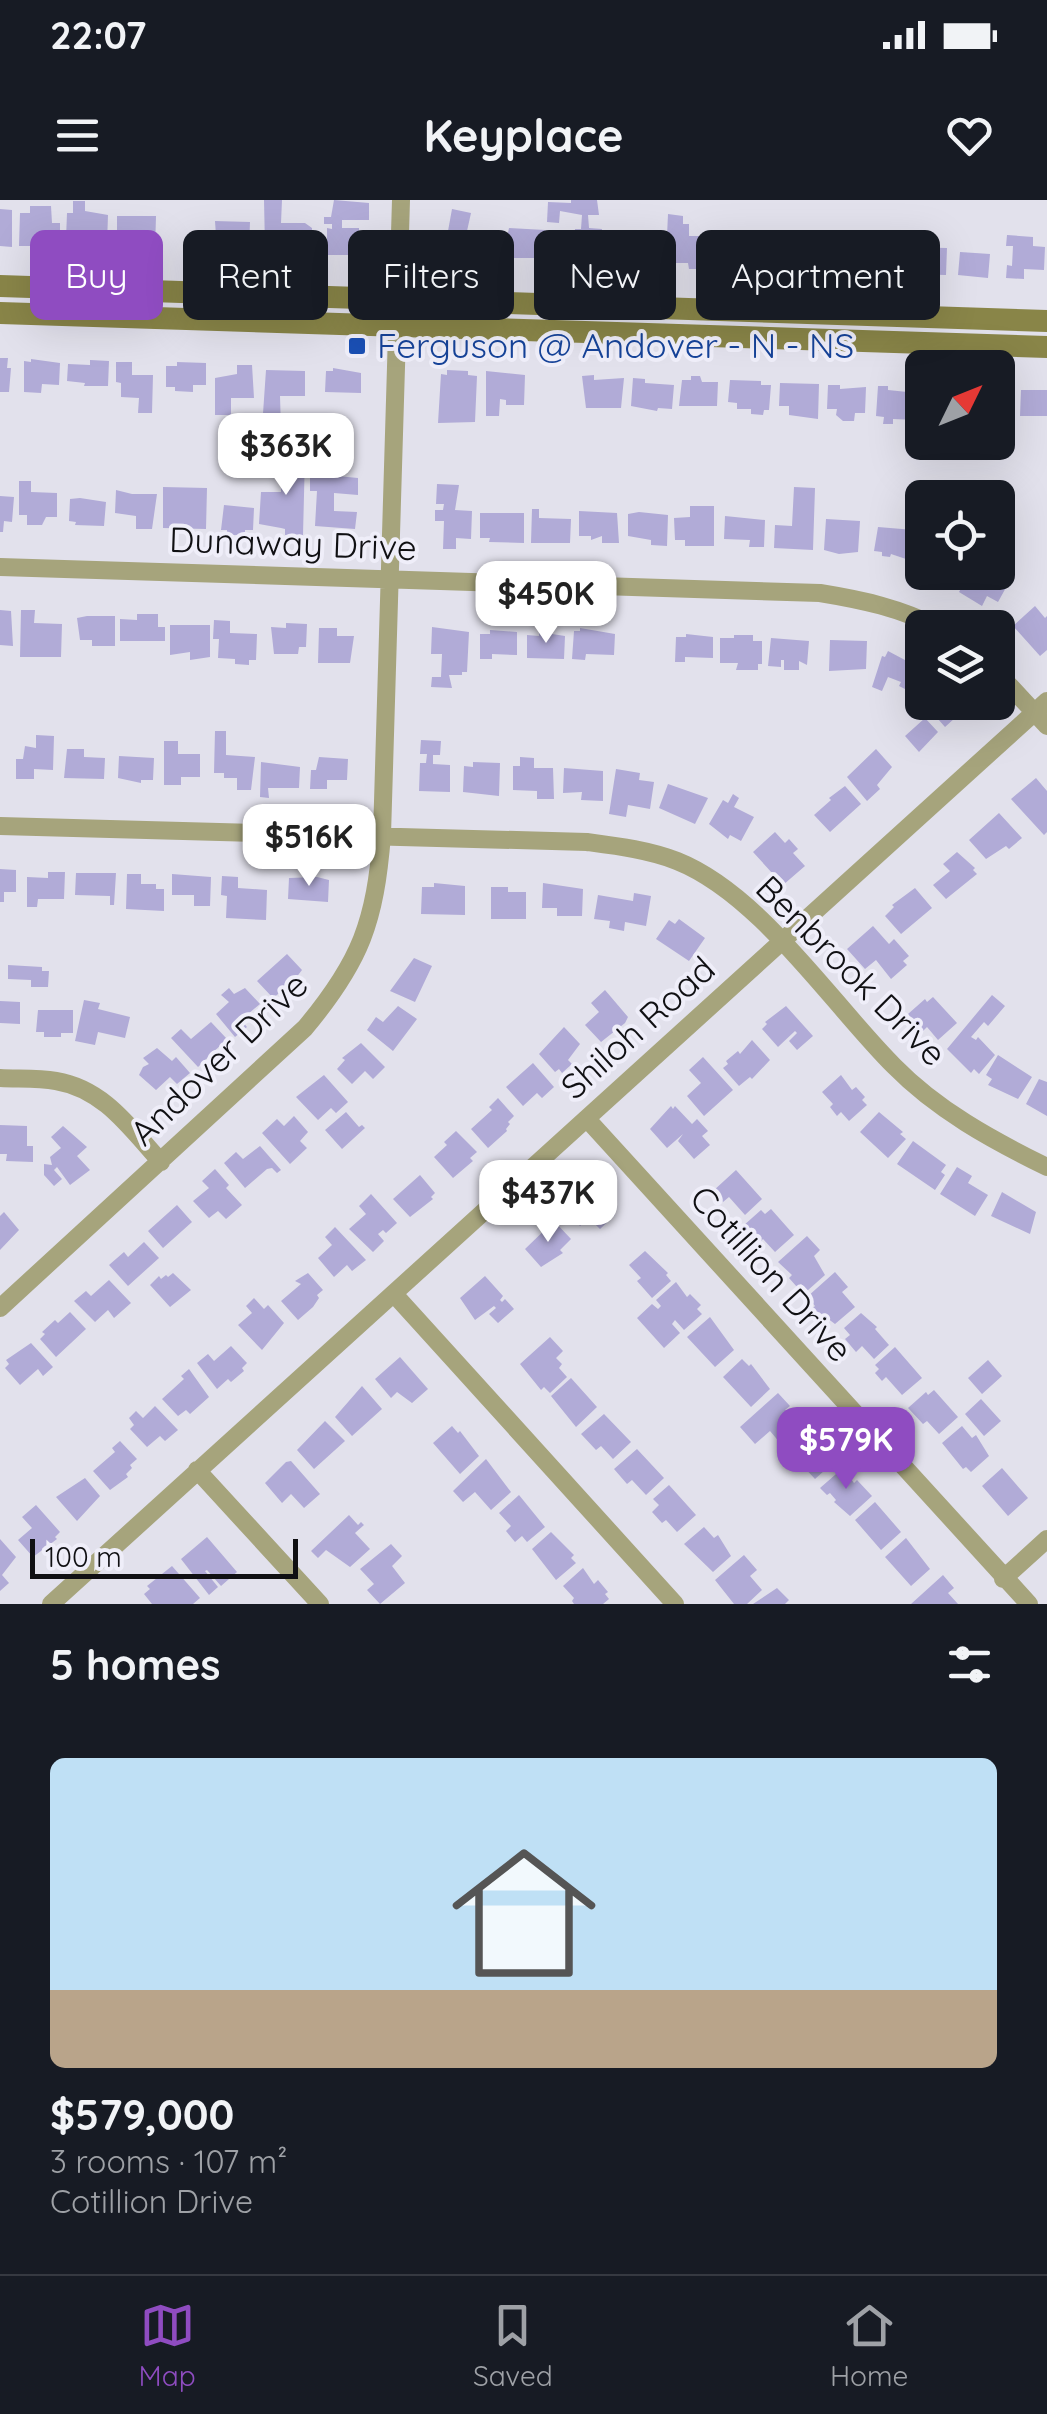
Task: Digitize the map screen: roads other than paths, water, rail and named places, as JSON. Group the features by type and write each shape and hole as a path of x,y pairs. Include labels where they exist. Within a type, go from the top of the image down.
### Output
{"main road":[{"path":"0,286 348,297"},
{"path":"514,303 696,309"},
{"path":"0,313 1047,347"},
{"path":"940,317 1047,320"},
{"path":"841,340 842,320"}],"street":[{"name":"Andover Drive","path":"400,230 401,200"},
{"name":"Andover Drive","path":"0,1308 305,1028 336,991 367,930 378,882 382,835 399,320"},
{"name":"Dunaway Drive","path":"0,567 820,593 905,611"},
{"path":"1015,688 1043,713"},
{"name":"Shiloh Road","path":"51,1604 782,942 1043,713"},
{"name":"Benbrook Drive","path":"0,826 587,842 679,862 747,907 908,1079 945,1110 996,1142 1047,1166"},
{"path":"0,1078 55,1081 86,1089 110,1105 161,1162"},
{"name":"Cotillion Drive","path":"587,1120 1029,1604"},
{"path":"394,1294 675,1604"},
{"path":"197,1470 320,1604"},
{"path":"1003,1579 1047,1539"}],"place":[{"name":"Ferguson @ Andover - N - NS","path":"357,346"}]}
